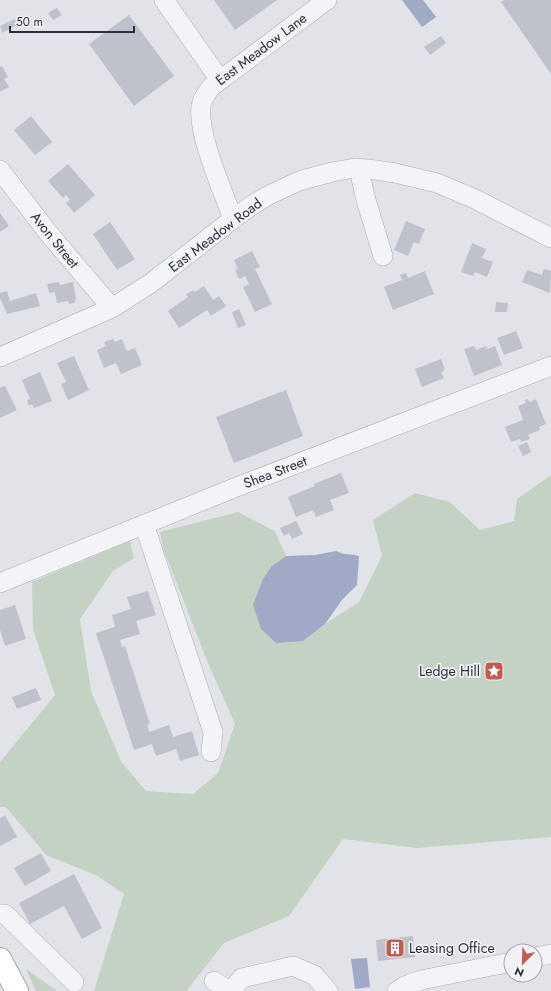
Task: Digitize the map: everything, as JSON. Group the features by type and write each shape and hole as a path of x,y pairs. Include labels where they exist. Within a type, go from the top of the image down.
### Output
{"main road":[{"path":"0,959 17,991"}],"street":[{"path":"164,0 220,80"},
{"name":"East Meadow Lane","path":"233,219 209,153 201,117 201,106 203,99 211,87 306,6 327,0"},
{"path":"359,169 366,200 383,256"},
{"name":"East Meadow Road","path":"0,357 112,308 151,283 233,219 269,195 300,181 332,172 359,169 395,173 437,183 475,199 551,238"},
{"name":"Avon Street","path":"0,170 49,234 112,308"},
{"name":"Shea Street","path":"0,583 144,524 551,366"},
{"path":"144,524 213,732 210,752"},
{"path":"0,914 5,914 74,982"},
{"path":"397,991 405,986 421,980 503,964"},
{"path":"225,988 242,978 293,966 314,975 328,991"}],"green space":[{"path":"551,475 551,837 417,848 343,839 289,916 224,943 187,990 189,991 94,991 124,894 96,875 46,855 6,807 0,807 0,762 55,695 33,630 32,582 130,541 134,558 113,571 80,619 91,691 121,761 146,791 193,794 218,773 235,724 208,663 164,551 160,532 238,512 275,531 286,556 272,566 303,641 325,624 359,602 382,556 373,520 415,493 450,502 480,530 514,521 517,499"},
{"path":"26,969 57,991 36,991"}],"water":[{"path":"402,0 423,0 436,17 422,27"},
{"path":"336,551 359,556 357,585 342,600 325,624 303,641 276,643 261,629 253,605 263,579 272,566 286,556 315,555"},
{"path":"367,958 370,987 355,989 351,959"}],"building":[{"path":"214,0 277,0 235,30"},
{"path":"504,0 551,0 551,74 501,2"},
{"path":"57,8 62,15 53,20 48,13"},
{"path":"129,15 174,76 134,106 89,44"},
{"path":"15,19 17,25 2,33 0,26"},
{"path":"441,36 446,43 430,55 424,47"},
{"path":"2,66 8,77 4,79 9,87 0,92 0,67"},
{"path":"31,116 52,142 35,155 14,130"},
{"path":"68,164 95,195 74,213 66,203 70,200 66,195 63,198 48,181"},
{"path":"0,213 9,226 0,232"},
{"path":"406,221 425,229 419,244 414,242 408,256 394,250"},
{"path":"110,222 135,259 117,270 93,234"},
{"path":"472,243 486,249 482,258 493,262 487,277 475,272 473,276 461,272"},
{"path":"252,251 260,267 255,269 272,304 255,312 243,287 249,284 245,276 239,279 235,270 238,269 234,260"},
{"path":"544,269 551,271 550,293 522,282 527,270 542,275"},
{"path":"425,271 434,294 393,310 384,287 402,280 400,275 406,273 408,278"},
{"path":"59,282 60,285 73,282 76,298 74,303 69,304 68,301 57,303 55,292 49,293 47,284"},
{"path":"204,286 213,300 219,296 226,306 211,316 207,310 179,328 168,311 188,297 186,294 194,290 195,292"},
{"path":"7,291 10,301 36,293 40,306 7,314 0,298 0,293"},
{"path":"496,302 508,303 507,312 495,312"},
{"path":"239,309 246,325 238,328 232,312"},
{"path":"516,331 523,348 504,355 497,338"},
{"path":"113,339 115,342 122,339 127,351 135,348 142,365 121,374 116,363 104,368 97,350 106,346 104,342"},
{"path":"474,346 476,350 486,346 487,349 495,346 502,365 474,376 464,349"},
{"path":"74,356 89,390 68,400 61,384 66,382 57,363"},
{"path":"441,359 445,370 441,372 444,378 422,387 415,369"},
{"path":"40,372 52,401 34,408 32,404 29,406 27,400 30,399 22,380"},
{"path":"5,386 17,410 0,418 0,388"},
{"path":"286,390 303,436 234,463 216,417"},
{"path":"528,399 530,402 536,399 546,424 539,427 540,430 528,435 530,439 521,442 520,439 511,442 505,427 523,420 518,406 526,403 525,400"},
{"path":"527,442 531,452 523,456 518,446"},
{"path":"341,473 349,493 330,500 334,510 316,517 313,510 296,517 288,497"},
{"path":"296,521 303,534 292,539 289,533 284,536 280,528"},
{"path":"148,591 156,615 136,621 140,634 120,640 122,647 125,646 150,724 147,725 149,732 169,725 173,737 192,731 199,755 180,761 176,749 156,756 152,744 134,750 96,633 115,627 112,615 131,609 127,597"},
{"path":"15,605 26,639 5,646 0,630 0,610"},
{"path":"36,688 41,700 17,709 12,697"},
{"path":"5,815 17,837 0,846 0,818"},
{"path":"41,853 51,871 25,886 14,868"},
{"path":"74,874 102,928 82,939 64,906 30,924 19,903"},
{"name":"Leasing Office","path":"413,936 415,957 378,961 376,940"}],"place":[{"name":"Ledge Hill","path":"494,671"},
{"name":"Leasing Office","path":"395,948"}]}
